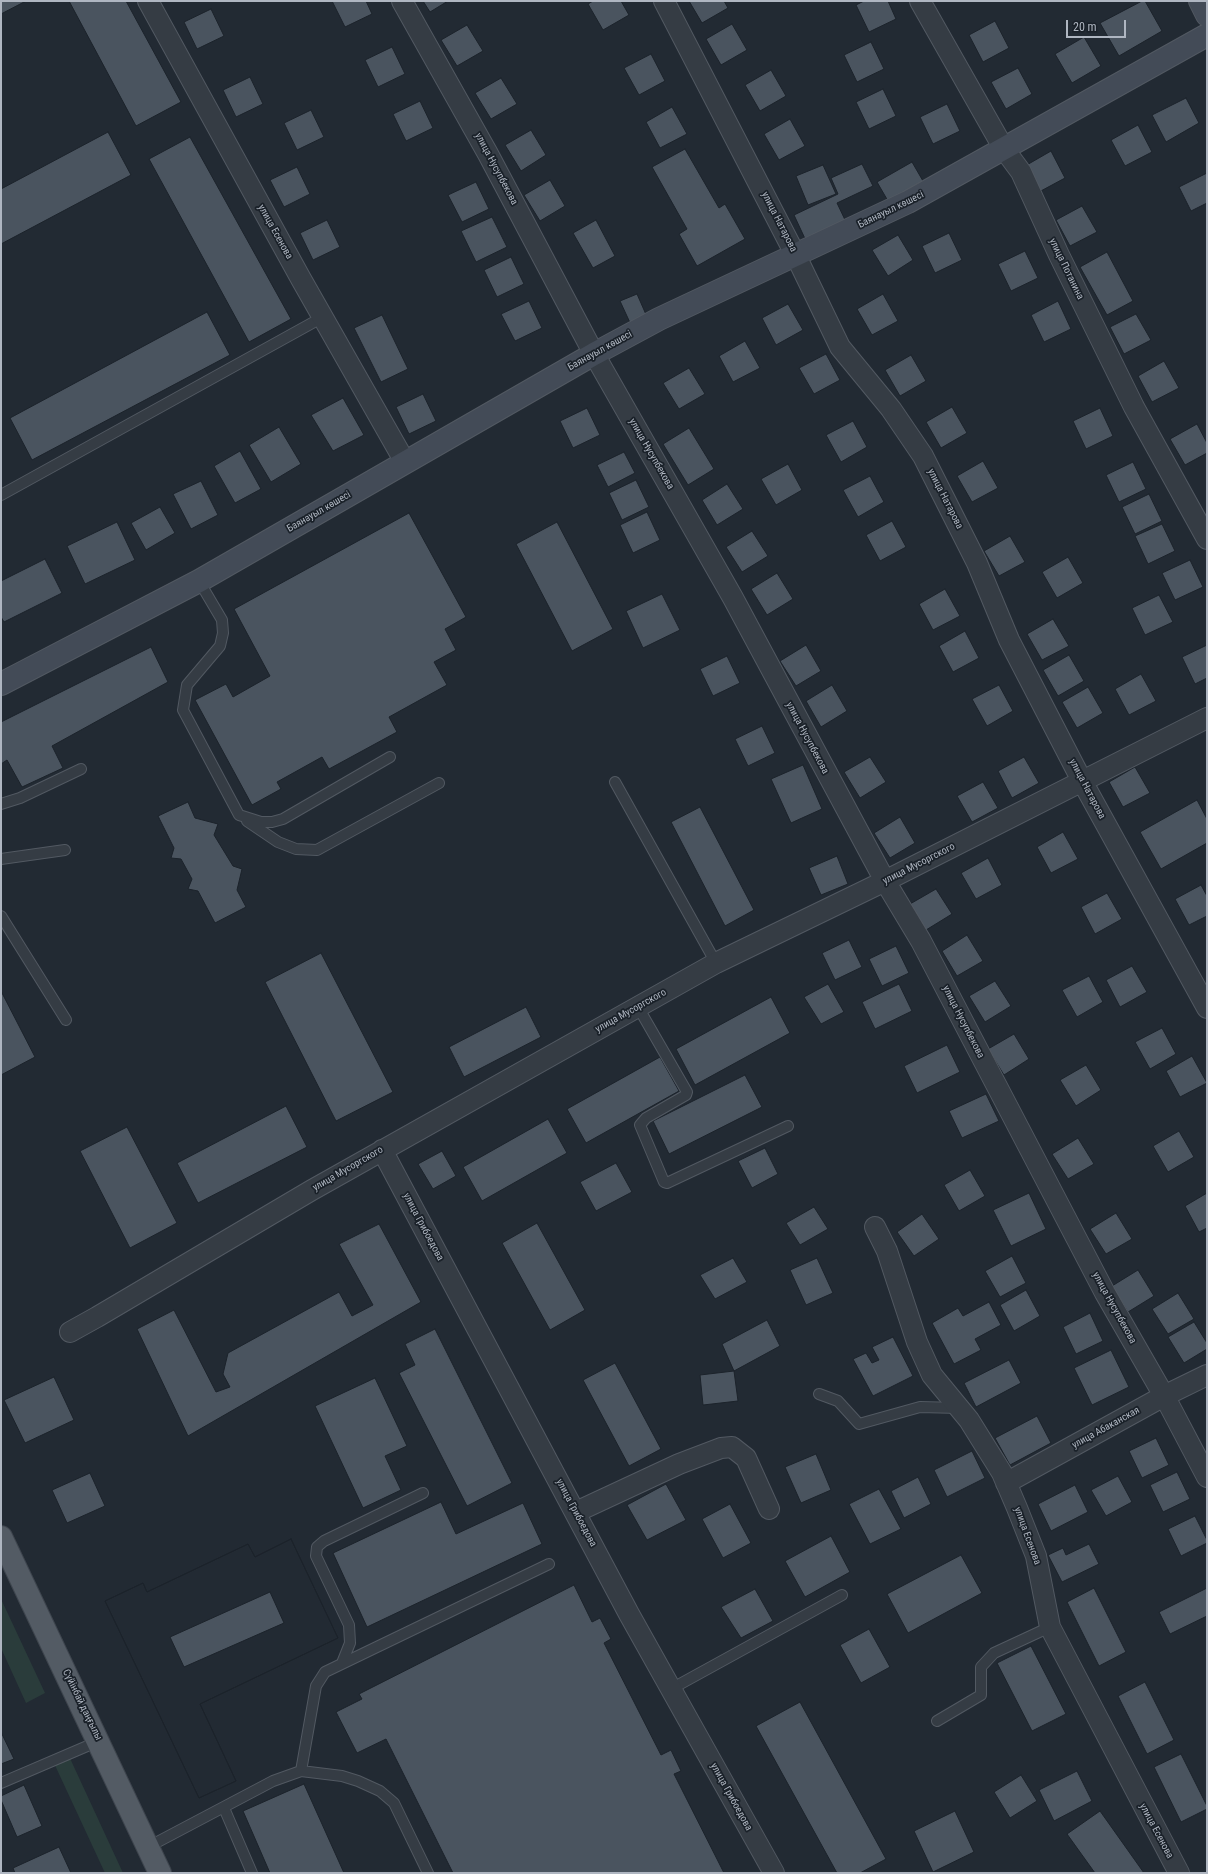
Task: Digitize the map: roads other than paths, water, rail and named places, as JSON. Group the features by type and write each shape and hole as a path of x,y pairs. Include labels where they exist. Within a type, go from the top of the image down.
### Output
{"main road":[{"path":"1200,1 1207,15"},
{"name":"Баянауыл көшесі","path":"1,684 199,582 405,462 594,354 659,319 796,256 908,202 1207,35"},
{"name":"Сүйінбай даңғылы","path":"1,1537 99,1741 160,1873"}],"street":[{"name":"улица Есенова","path":"148,1 405,462"},
{"name":"улица Нусупбекова","path":"402,1 492,161 594,354 733,598 885,882 921,940 1105,1293 1164,1396 1207,1477"},
{"name":"улица Натарова","path":"664,1 796,256 840,347 891,409 923,456 977,563 1009,640 1082,781 1207,1008"},
{"name":"улица Потанина","path":"920,1 1004,149 1021,172 1059,255 1134,407 1207,539"},
{"name":"улица Мусоргского","path":"70,1332 382,1150 716,963 885,882 1207,718"},
{"name":"улица Грибоедова","path":"382,1150 671,1690 774,1873"},
{"name":"улица Есенова","path":"875,1227 887,1251 917,1342 932,1376 969,1420 1006,1483 1036,1556 1050,1627 1178,1873"},
{"name":"улица Абаканская","path":"1006,1483 1207,1374"},
{"path":"576,1512 679,1464 721,1448 732,1447 746,1458 769,1509"}],"lane":[{"path":"1,495 323,317"},
{"path":"199,582 222,620 223,633 220,646 187,685 183,710 239,815 278,842 296,849 317,850 439,783"},
{"path":"239,815 261,822 272,822 282,819 390,757"},
{"path":"1,804 20,798 81,769"},
{"path":"615,782 716,963"},
{"path":"1,859 65,850"},
{"path":"1,916 66,1020"},
{"path":"638,1007 687,1092 686,1095 646,1118 640,1125 664,1182 674,1180 788,1126"},
{"path":"819,1394 838,1401 859,1424 920,1407 959,1408"},
{"path":"342,1663 350,1643 349,1625 316,1556 317,1547 324,1541 423,1493"},
{"path":"301,1771 316,1686 325,1672 549,1564"},
{"path":"671,1690 842,1595"},
{"path":"937,1721 981,1694 981,1668 994,1653 1050,1627"},
{"path":"1,1783 99,1741"},
{"path":"148,1847 224,1808 272,1781 301,1771 342,1776 358,1781 380,1791 394,1803 428,1873"},
{"path":"224,1808 252,1873"}]}
